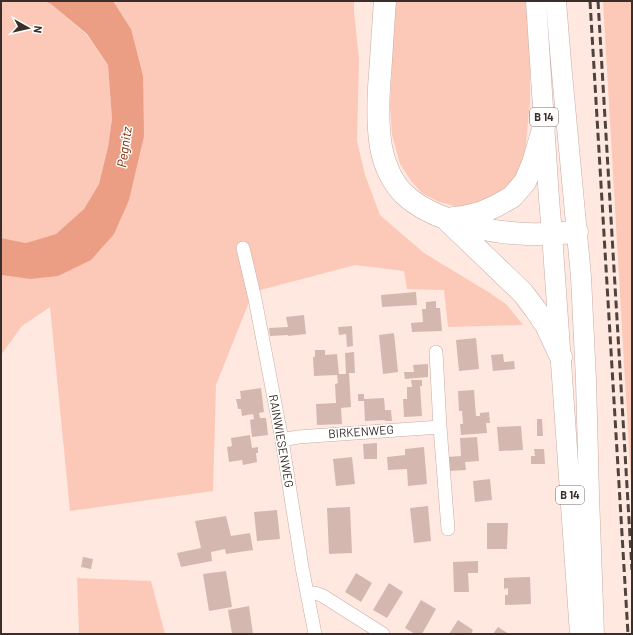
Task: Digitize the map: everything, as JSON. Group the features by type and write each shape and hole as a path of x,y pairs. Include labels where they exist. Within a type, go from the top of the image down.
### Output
{"highway":[{"path":"385,1 378,101 378,127 381,148 386,166 392,179 405,195 420,206 446,218 470,226 508,233 552,234 576,232"},
{"path":"446,218 464,217 480,213 512,197 525,182 533,163 544,126"},
{"path":"446,218 522,293 546,325 561,357"}],"main road":[{"name":"B 14","path":"536,1 580,634"},
{"name":"B 14","path":"556,1 581,277 586,380 594,634"}],"street":[{"name":"RAINWIESENWEG","path":"243,248 255,299 282,440 302,567 315,634"},
{"path":"436,352 448,529"},
{"name":"BIRKENWEG","path":"282,440 298,437 440,427"},
{"path":"307,594 315,593 323,596 383,634"}],"shaded area":[{"path":"1,1 44,1 51,4 87,35 108,65 112,119 108,147 99,184 84,209 56,234 26,243 1,238"},
{"path":"113,1 354,1 359,59 357,141 365,175 380,215 424,253 507,305 523,325 448,327 444,290 407,289 404,271 355,265 253,292 216,385 213,491 70,511 50,307 22,326 1,355 1,275 30,279 91,260 131,29"},
{"path":"396,1 526,1 530,63 530,101 525,154 521,167 514,179 498,198 468,207 455,206 439,202 422,193 411,181 400,164 392,135 390,106"},
{"path":"603,1 632,1 632,501"},
{"path":"77,578 151,581 165,634 79,634"}],"water":[{"name":"Pegnitz","path":"44,1 113,1 131,29 143,76 144,136 129,200 114,234 91,260 58,276 30,279 1,275 1,238 26,243 56,234 84,209 99,184 108,147 112,119 108,65 87,34 51,4"}],"building":[{"path":"416,292 417,305 382,307 381,295"},
{"path":"436,301 436,308 440,308 442,331 412,332 411,323 423,322 422,309 426,309 426,302"},
{"path":"304,315 306,334 270,336 269,328 288,327 286,317"},
{"path":"352,326 353,346 347,347 346,334 339,335 338,327"},
{"path":"394,333 398,372 383,374 379,335"},
{"path":"476,338 479,369 459,371 456,340"},
{"path":"315,350 325,350 325,355 337,354 339,374 346,374 345,353 354,352 355,373 349,373 351,407 341,408 342,424 317,425 316,404 336,403 335,384 338,383 337,375 314,376 313,357 315,357"},
{"path":"503,354 504,362 514,361 515,369 493,371 491,355"},
{"path":"428,364 428,377 405,379 404,372 414,372 413,365"},
{"path":"411,380 422,380 422,386 420,386 422,416 404,417 403,399 407,399 407,387 412,387"},
{"path":"261,388 264,412 259,413 260,418 266,418 268,435 252,437 250,420 254,419 253,414 242,416 241,409 238,409 236,399 241,399 240,391"},
{"path":"474,390 476,416 480,416 480,413 489,412 490,423 486,423 487,433 461,435 460,424 463,424 462,411 459,411 458,391"},
{"path":"358,394 364,394 364,399 384,398 385,410 391,410 392,421 365,421 364,401 358,401"},
{"path":"537,419 542,419 543,436 537,436"},
{"path":"521,426 523,450 499,451 497,427"},
{"path":"250,435 252,448 258,447 258,453 256,453 257,462 243,465 242,460 229,462 227,447 232,446 231,438"},
{"path":"477,437 479,461 465,462 466,470 448,471 447,457 461,456 460,438"},
{"path":"377,443 377,459 364,459 363,444"},
{"path":"424,447 427,484 408,486 407,469 388,470 387,457 405,455 405,449"},
{"path":"534,449 544,449 545,464 531,464 531,456 535,456"},
{"path":"352,457 355,484 336,486 333,459"},
{"path":"490,479 492,500 475,502 473,481"},
{"path":"428,506 431,541 414,543 410,508"},
{"path":"350,507 352,553 329,554 327,508"},
{"path":"277,510 280,539 257,541 254,512"},
{"path":"226,516 231,536 250,533 253,550 226,554 225,549 211,552 212,561 181,567 177,553 201,548 195,521"},
{"path":"487,523 508,523 507,549 487,549"},
{"path":"83,557 93,559 91,569 81,567"},
{"path":"478,561 478,573 468,573 469,592 454,592 453,562"},
{"path":"226,571 232,607 209,611 203,574"},
{"path":"356,573 372,583 361,602 345,592"},
{"path":"530,577 531,604 505,605 505,595 508,595 508,588 504,589 504,578"},
{"path":"389,583 403,592 387,618 373,610"},
{"path":"421,600 436,609 422,634 415,634 405,628"},
{"path":"249,606 253,634 232,634 228,610"},
{"path":"458,620 473,630 471,634 449,634"},
{"path":"498,627 509,634 493,634"}],"railway":[{"path":"590,1 628,634"},
{"path":"598,1 632,570"}]}
